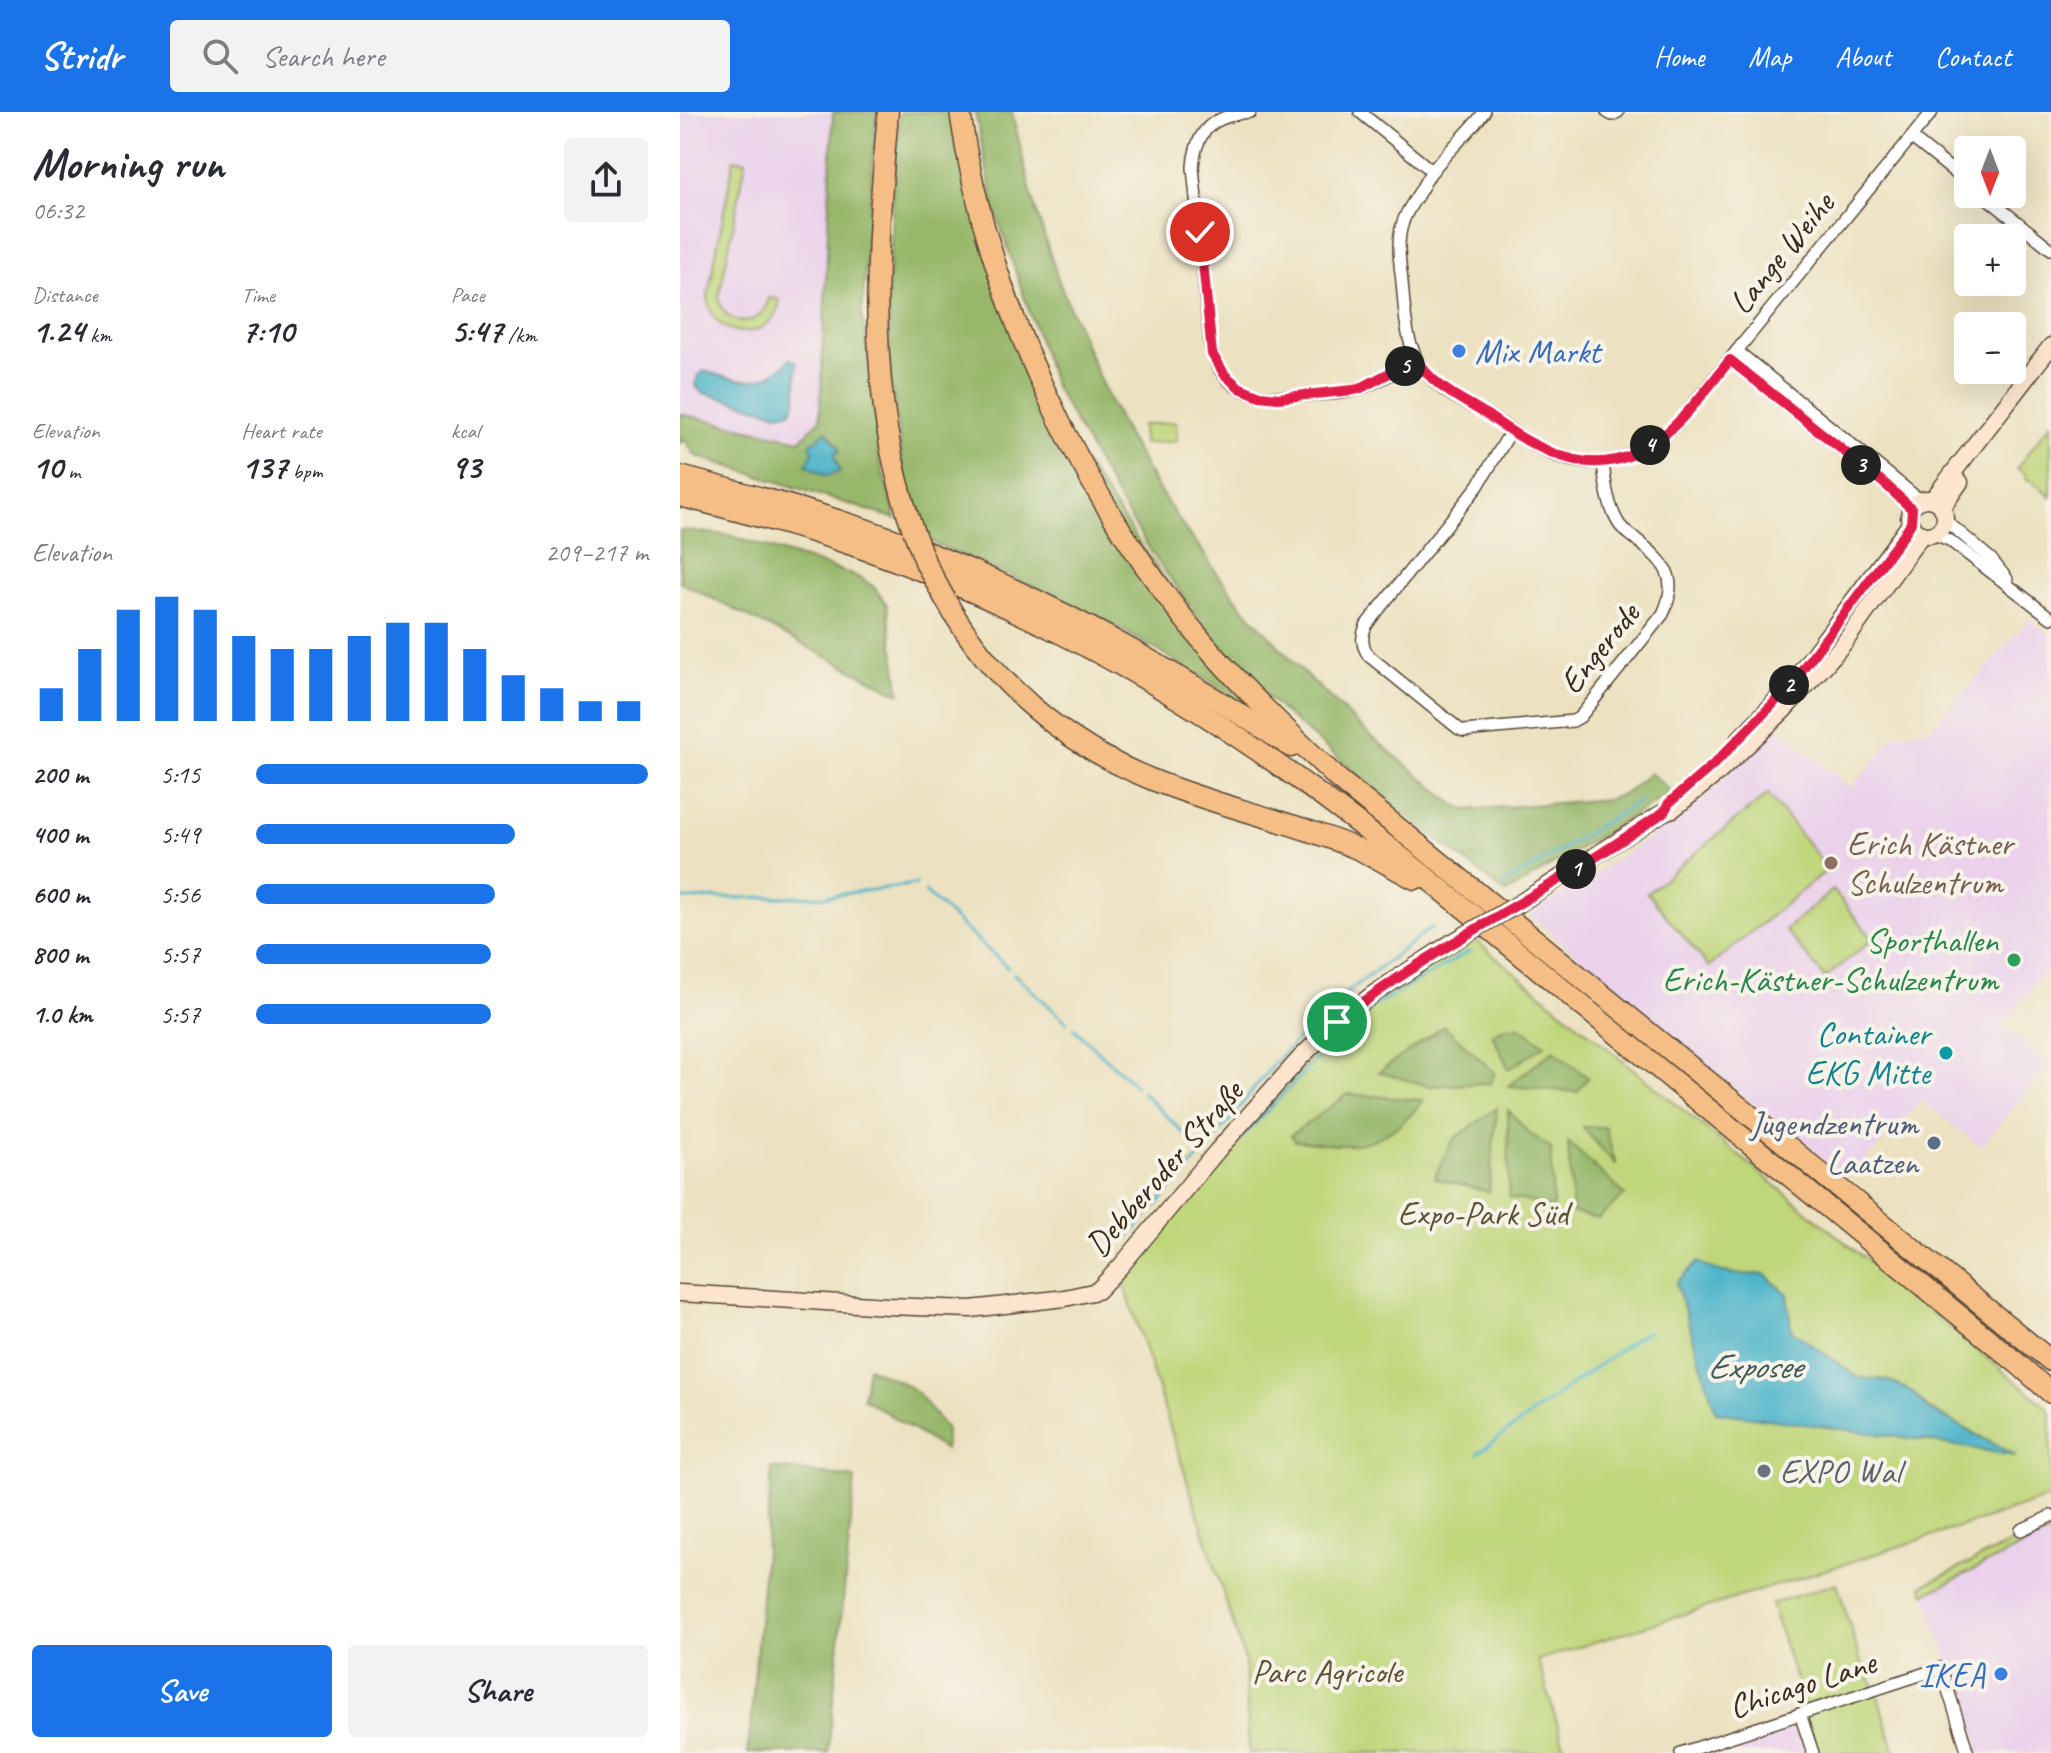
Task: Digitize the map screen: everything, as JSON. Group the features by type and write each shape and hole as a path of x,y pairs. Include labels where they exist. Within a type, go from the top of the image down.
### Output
{"highway":[{"path":"888,112 877,256 880,365 885,416 893,466 913,530 926,564 959,625 1008,685 1052,724 1105,758 1154,781 1288,823 1354,848 1450,897"},
{"path":"960,112 972,176 999,274 1039,377 1081,462 1143,564 1193,630 1247,691 1337,778 2051,1361"},
{"path":"680,476 834,519 917,548 1010,588 1139,653 1223,703 1337,778"},
{"path":"680,496 828,537 1003,605 1130,670 1206,715 1367,830 2051,1393"},
{"path":"2017,1363 2051,1407"}],"street":[{"path":"1250,112 1215,121 1202,135 1194,155 1210,344 1212,354 1225,375 1240,388 1260,396 1278,398 1359,389 1416,359"},
{"path":"1360,112 1432,171"},
{"name":"Lange Weihe","path":"1484,112 1432,171 1402,224 1399,238 1406,327 1411,348 1416,359 1441,387 1511,431 1566,459 1603,463 1637,453 1677,424 1932,112"},
{"path":"1607,112 1612,115 1618,112"},
{"path":"1912,138 1954,172"},
{"path":"2000,208 2051,249"},
{"path":"1927,516 1945,485 2051,346"},
{"path":"1734,356 1927,516 1991,559 2015,589"},
{"path":"1927,516 2051,363"},
{"name":"Engerode","path":"1511,431 1478,486 1363,633 1364,649 1369,656 1464,731 1573,721 1580,717 1663,614 1670,593 1669,574 1660,559 1619,523 1611,506 1603,463"},
{"path":"1927,516 1949,540 2051,618"},
{"name":"Debberoder Straße","path":"680,1293 971,1309 1065,1298 1097,1291 1301,1057 1337,1022 1451,943 1664,812 1669,803 1766,719 1801,671 1927,516"},
{"path":"2021,1530 2051,1516"},
{"name":"Chicago Lane","path":"1681,1753 1941,1668 1968,1753"},
{"path":"1800,1714 1813,1753"}],"shaded area":[{"path":"680,112 864,112 846,390 803,445 680,419"},
{"name":"Erich Kästner Schulzentrum","path":"2030,619 2051,635 2051,977 2044,973 2003,1027 2049,1064 1981,1147 1922,1101 1847,1179 1753,1104 1530,915 1691,811 1776,726 1852,788 1896,734 1932,728"},
{"name":"IKEA","path":"2051,1532 2051,1753 1978,1753 1925,1594"},
{"path":"1803,1722 1813,1753 1713,1753"}],"green space":[{"path":"833,112 876,112 862,314 879,459 896,519 696,456 685,440 680,443 680,414 800,440 820,420"},
{"path":"900,112 953,112 1046,407 1254,709 1157,650 1090,614 925,539 903,468 891,381 888,305"},
{"path":"975,112 1012,112 1033,201 1059,282 1103,387 1160,492 1241,605 1302,671 1366,732 1455,805 1466,810 1609,799 1626,793 1650,773 1672,792 1506,893 1400,810 1254,684 1204,625 1156,559 1118,499 1054,385 995,210"},
{"path":"734,159 746,161 719,297 727,315 742,321 758,316 769,298 780,300 775,315 755,331 729,329 718,322 711,311 708,295"},
{"path":"1176,422 1177,441 1143,444 1142,425"},
{"path":"2051,423 2051,499 2017,468"},
{"path":"680,530 728,535 839,570 874,587 887,605 900,694 680,582"},
{"path":"1768,794 1828,869 1709,967 1647,893"},
{"path":"1833,890 1873,939 1825,978 1785,930"},
{"name":"Expo-Park Süd","path":"1475,940 2047,1407 2051,1412 2051,1497 1538,1660 1566,1753 1249,1753 1245,1661 1121,1274 1322,1046 1351,1018 1426,967","holes":["1698,1263 1730,1273 1764,1274 1788,1294 1790,1330 1859,1378 1887,1380 1911,1391 1928,1408 2013,1455 1922,1440"]},
{"path":"1444,1026 1495,1073 1490,1083 1429,1086 1379,1072"},
{"path":"1505,1027 1520,1027 1545,1045 1509,1069 1492,1034"},
{"path":"1554,1050 1588,1078 1577,1092 1508,1086"},
{"path":"1348,1094 1423,1100 1401,1123 1372,1140 1344,1145 1295,1141 1291,1135"},
{"path":"1497,1108 1489,1192 1434,1178 1453,1140"},
{"path":"1508,1110 1529,1133 1551,1148 1553,1208 1509,1197"},
{"path":"1582,1127 1605,1127 1616,1165"},
{"path":"1568,1142 1625,1195 1598,1219 1573,1213"},
{"path":"868,1367 918,1393 946,1429 945,1450 863,1398"},
{"path":"772,1468 855,1478 828,1753 748,1753"},
{"path":"2051,1523 2051,1532 1925,1594 1922,1586"},
{"path":"1837,1583 1862,1666 1876,1690 1895,1753 1813,1753 1800,1714 1803,1701 1771,1604"}],"water":[{"path":"790,359 797,362 796,401 791,411 780,414 701,392 696,386 697,377 704,371 739,380 761,379 780,369"},
{"path":"826,431 839,447 835,457 840,472 826,476 806,465 813,452 810,444"},
{"name":"Exposee","path":"1698,1262 1730,1273 1764,1274 1788,1294 1791,1330 1859,1378 1887,1380 1911,1391 1928,1409 2016,1456 1716,1412 1676,1283"}],"waterway":[{"path":"1504,885 1641,800"},
{"path":"680,899 827,896 916,884"},
{"path":"925,892 1008,968"},
{"path":"1216,1137 1275,1062 1331,1005 1432,927"},
{"path":"1230,1150 1360,1014 1470,951"},
{"path":"1014,974 1067,1022"},
{"path":"1073,1028 1136,1086"},
{"path":"1142,1092 1199,1148"},
{"path":"1127,1239 1198,1158"},
{"path":"1478,1453 1649,1331"}],"place":[{"name":"Mix Markt","path":"1459,351"},
{"name":"Erich Kästner Schulzentrum","path":"1831,863"},
{"name":"Sporthallen Erich-Kästner-Schulzentrum","path":"2014,960"},
{"name":"Container EKG Mitte","path":"1946,1053"},
{"name":"Jugendzentrum Laatzen","path":"1934,1143"},
{"name":"EXPO Wal","path":"1764,1471"},
{"name":"IKEA","path":"2001,1674"}],"route":[{"path":"1200,232 1212,354 1225,375 1246,392 1278,398 1359,389 1416,359 1453,396 1536,446 1566,459 1603,463 1628,457 1654,443 1677,424 1730,360 1912,509 1911,523 1902,537 1801,671 1772,705 1714,764 1669,803 1664,812 1606,851 1444,948 1337,1022"}],"park label":[{"name":"Parc Agricole","path":"1327,1671"}]}
